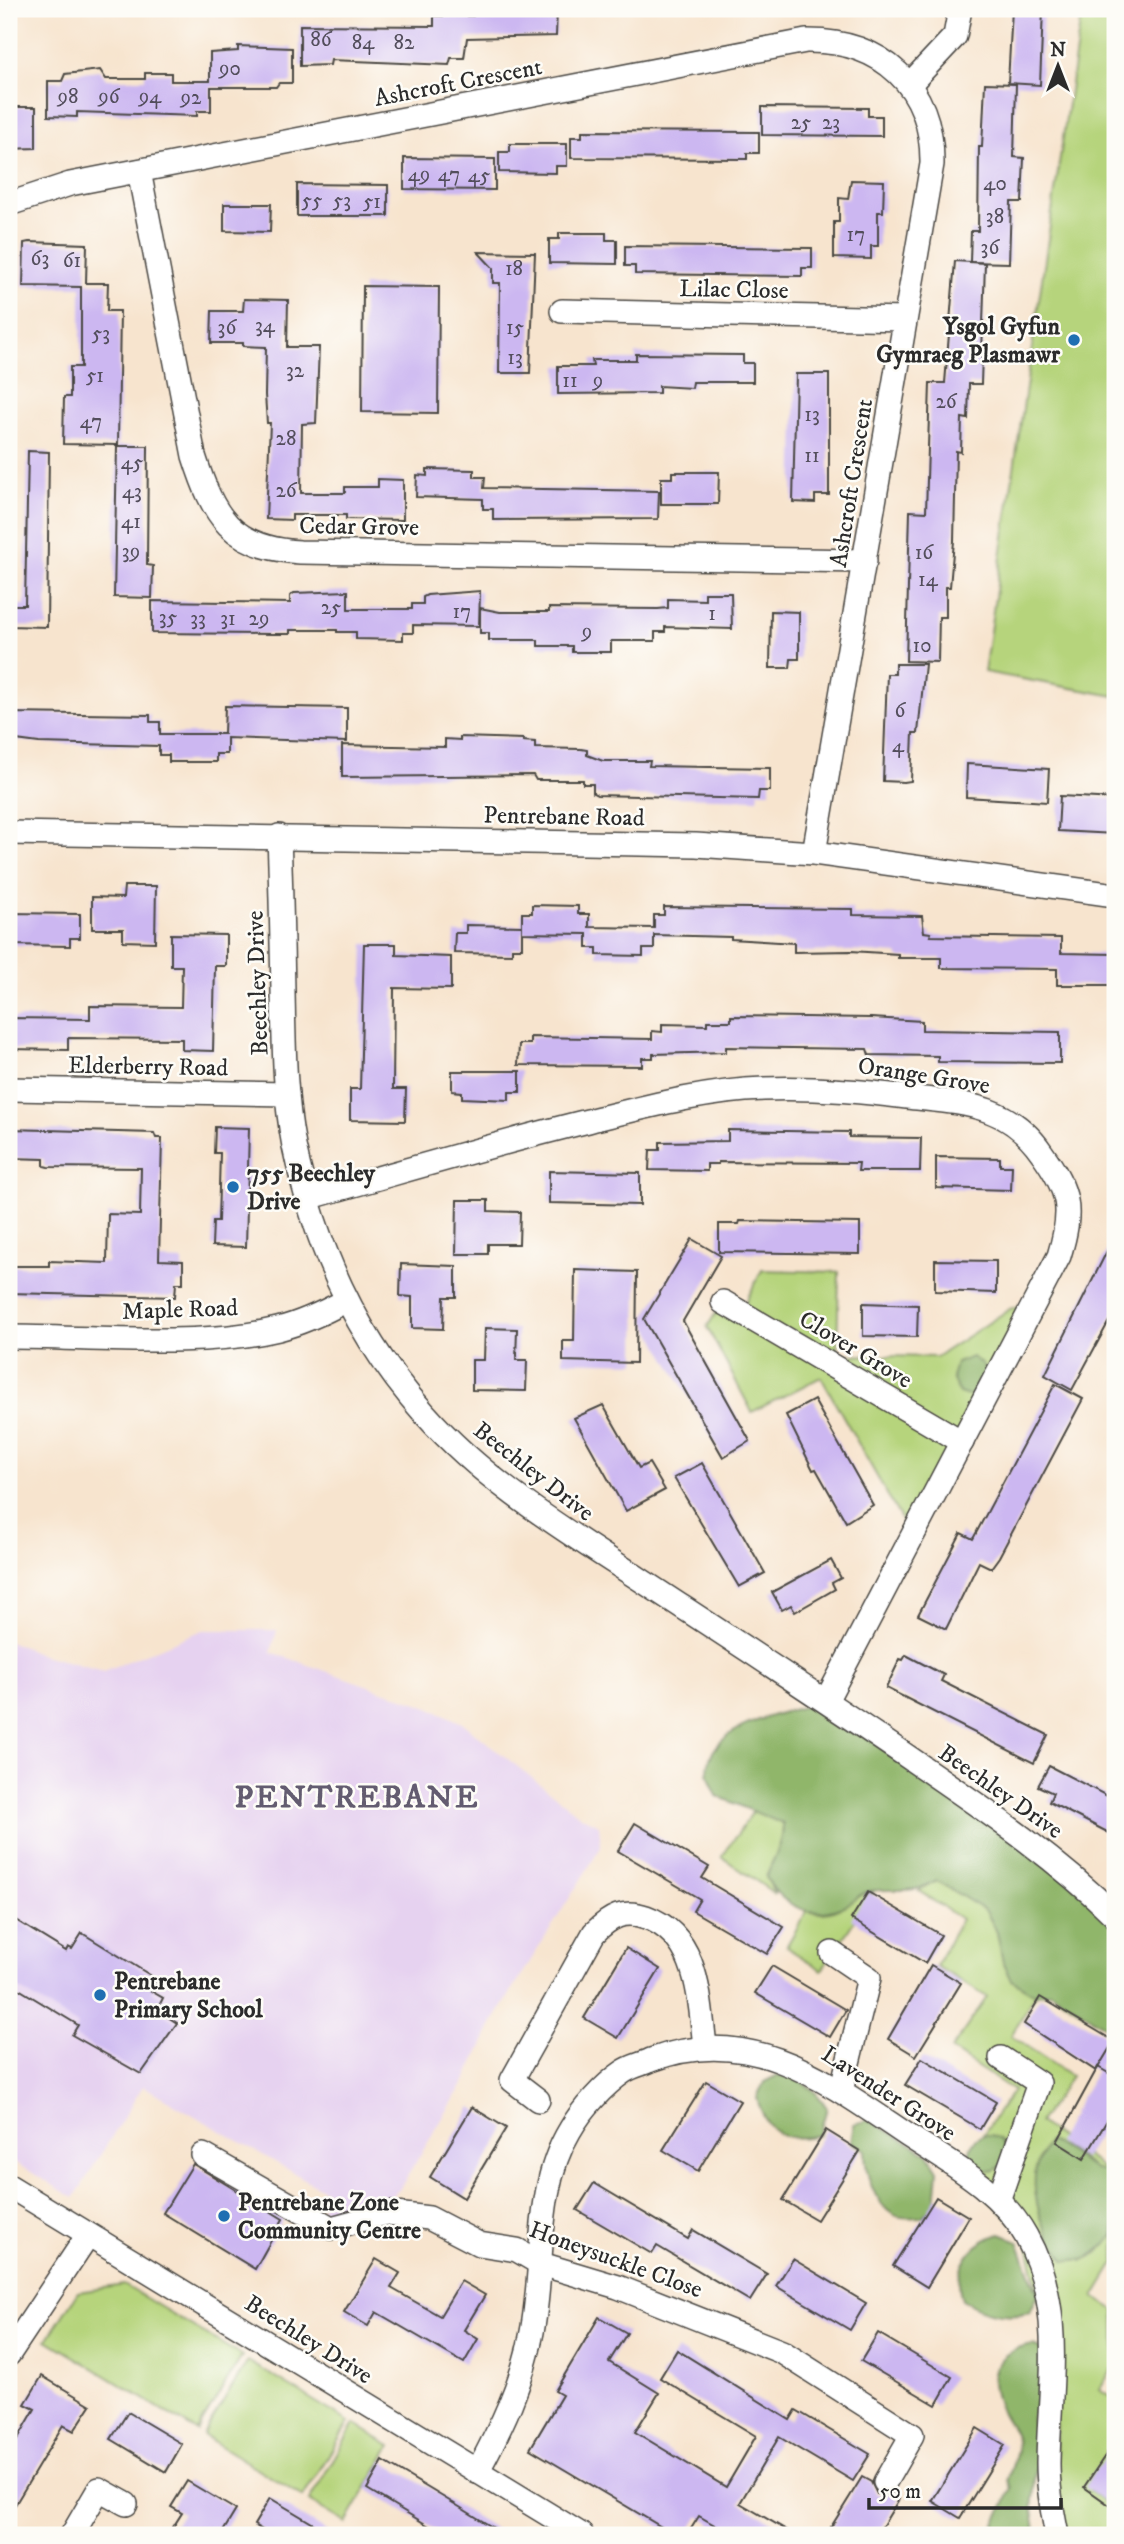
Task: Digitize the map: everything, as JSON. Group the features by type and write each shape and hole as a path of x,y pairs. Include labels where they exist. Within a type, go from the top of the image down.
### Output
{"street":[{"path":"909,85 955,36 960,9"},
{"name":"Ashcroft Crescent","path":"9,204 70,184 806,41 843,43 861,49 893,68 909,85 924,112 932,155 814,853"},
{"name":"Cedar Grove","path":"139,170 194,456 208,498 215,510 235,531 249,540 265,547 300,552 865,561"},
{"name":"Lilac Close","path":"562,311 904,319"},
{"name":"Pentrebane Road","path":"9,833 696,845 814,853 1115,895"},
{"name":"Beechley Drive","path":"279,836 287,1094 294,1144 307,1198 333,1273 385,1364 425,1415 481,1470 537,1512 825,1701 1012,1829 1079,1881 1115,1916"},
{"name":"Orange Grove","path":"307,1198 510,1140 698,1097 762,1089 831,1088 986,1107 1011,1121 1035,1142 1065,1192 1068,1225 1053,1267 825,1701"},
{"name":"Elderberry Road","path":"9,1089 287,1094"},
{"name":"Maple Road","path":"9,1337 230,1337 279,1329 315,1317 347,1300"},
{"name":"Clover Grove","path":"723,1302 962,1442"},
{"path":"538,2100 512,2080 594,1933 610,1917 632,1912 655,1920 674,1933 690,1957 705,2046"},
{"path":"832,1953 869,1978 841,2091"},
{"name":"Lavender Grove","path":"477,2472 502,2426 522,2372 532,2332 546,2202 557,2157 570,2129 587,2107 624,2071 667,2054 705,2046 764,2056 800,2068 841,2091 999,2199 1026,2236 1041,2274 1053,2321 1055,2368 1048,2463 1050,2502 1056,2535"},
{"path":"999,2199 1039,2083 1001,2058"},
{"name":"Honeysuckle Close","path":"203,2155 331,2228 387,2213 429,2218 479,2244 517,2249 541,2264 686,2312 793,2359 912,2435 885,2482"},
{"name":"Beechley Drive","path":"9,2186 582,2535"},
{"path":"9,2354 88,2235"},
{"path":"72,2535 99,2489 126,2504"}],"shaded area":[{"path":"203,1630 277,1630 271,1652 429,1707 462,1723 582,1817 599,1825 601,1847 494,2020 467,2078 399,2190 388,2198 325,2212 320,2210 329,2193 143,2086 74,2198 9,2159 9,1641 42,1655 104,1671"}],"green space":[{"name":"Ysgol Gyfun Gymraeg Plasmawr","path":"1082,9 1115,9 1115,696 984,672"},
{"path":"762,1270 839,1272 837,1355 936,1357 1010,1309 1037,1300 911,1537 821,1377 752,1412 707,1327 723,1302 741,1311"},
{"path":"972,1357 982,1364 988,1375 982,1393 968,1396 959,1393 952,1378 956,1363"},
{"path":"826,1701 1115,1916 1115,2033 1051,1992 1035,1994 1012,1980 1003,1962 997,1932 986,1911 937,1881 911,1890 869,1891 846,1905 823,1912 800,1909 790,1904 773,1888 766,1877 780,1845 783,1824 717,1796 708,1774 712,1755 721,1741 753,1722"},
{"path":"754,1810 783,1824 780,1844 766,1877 775,1894 722,1857"},
{"path":"937,1881 986,1911 997,1932 1003,1962 1012,1980 1035,1994 1011,2036 1071,2076 1039,2123 1107,2171 1097,2171 1062,2144 1082,2261 1098,2253 1115,2234 1115,2262 1094,2297 1115,2310 1115,2366 1099,2389 1115,2399 1115,2453 1090,2491 1115,2509 1115,2535 1057,2535 1055,2368 1026,2236 959,2170 1013,2090 951,2050 987,1997 936,1966 961,1919 919,1891"},
{"path":"874,1891 822,1970 786,1947 807,1911 819,1913 836,1910 864,1893"},
{"path":"778,2075 807,2085 822,2100 827,2108 819,2135 795,2138 771,2128 757,2098 764,2082"},
{"path":"868,2120 928,2154 938,2170 935,2204 922,2217 894,2215 876,2195 869,2177 865,2150 851,2142 854,2124"},
{"path":"988,2135 1001,2140 1006,2153 1001,2166 988,2171 975,2166 970,2153 975,2140"},
{"path":"1049,2142 1057,2144 1099,2170 1107,2171 1115,2163 1115,2234 1099,2250 1082,2259 1066,2260 1048,2234 1037,2202 1036,2171 1040,2156"},
{"path":"1001,2234 1018,2241 1038,2295 1030,2312 995,2313 962,2300 960,2278 966,2258 980,2243"},
{"path":"124,2285 242,2356 197,2431 47,2340 78,2292"},
{"path":"1033,2345 1047,2352 1043,2388 1032,2417 1038,2449 1032,2510 1036,2535 990,2535 1012,2488 1008,2480 1017,2448 1014,2433 997,2400 993,2377 1001,2360 1009,2353"},
{"path":"248,2361 349,2422 303,2497 203,2435"},
{"path":"354,2424 391,2446 346,2523 309,2501"}],"building":[{"path":"473,9 557,9 556,36 467,38 464,58 451,58 449,65 331,60 330,65 300,66 300,25 434,26 434,16 473,16"},
{"path":"1012,9 1043,9 1040,85 1008,83"},
{"path":"238,46 292,48 292,83 279,83 276,87 211,87 211,111 197,111 197,116 77,112 77,117 48,116 48,81 62,81 65,74 100,70 106,79 145,79 145,73 171,73 171,81 210,81 210,53 238,51"},
{"path":"985,83 1016,84 1014,157 1024,158 1022,202 1011,202 1009,263 970,262 971,231 978,231 979,147 982,147"},
{"path":"9,107 36,107 36,148 9,149"},
{"path":"762,107 868,108 868,116 882,116 882,136 762,135"},
{"path":"582,131 759,132 759,153 747,153 747,159 571,158 571,137 582,137"},
{"path":"510,144 567,144 567,166 556,166 556,173 499,172 499,152 510,152"},
{"path":"404,158 495,159 495,190 404,189"},
{"path":"851,180 884,181 883,212 878,212 878,246 871,246 871,259 834,258 834,222 839,222 839,198 848,199"},
{"path":"297,184 388,185 388,216 297,216"},
{"path":"224,204 271,204 270,232 224,231"},
{"path":"559,233 606,233 606,240 617,240 617,264 549,263 549,239 559,239"},
{"path":"24,243 87,244 86,283 108,283 107,311 120,311 118,445 63,444 64,397 70,397 70,367 81,367 81,287 23,286"},
{"path":"625,246 812,248 812,268 802,268 802,276 635,274 635,266 625,266"},
{"path":"478,252 535,253 530,373 499,373 500,283 493,283 493,268"},
{"path":"955,261 985,263 981,384 969,384 968,419 962,418 961,452 956,451 954,541 950,587 946,587 946,617 939,617 938,662 906,661 910,511 926,512 930,383 945,383"},
{"path":"363,286 439,287 438,413 362,412"},
{"path":"244,299 288,300 287,347 319,347 316,423 302,424 301,493 345,493 345,487 378,487 378,479 403,480 403,520 346,519 346,515 292,515 292,520 266,519 270,423 267,423 265,395 266,347 243,346 243,343 211,343 212,311 243,311"},
{"path":"636,354 743,355 743,363 753,363 753,382 693,382 692,388 659,386 659,393 558,394 558,366 593,366 592,360 636,360"},
{"path":"796,374 829,374 829,495 815,495 815,503 793,502"},
{"path":"117,446 148,446 147,565 153,566 152,598 114,597"},
{"path":"28,451 49,452 47,627 9,626 9,605 25,605"},
{"path":"427,469 474,470 474,477 485,477 484,488 659,491 658,519 493,520 493,509 483,509 483,499 416,497 417,475 427,476"},
{"path":"672,472 719,472 718,504 661,504 661,478 672,478"},
{"path":"348,591 348,609 412,609 412,604 423,604 423,597 427,595 480,591 479,626 413,625 413,633 403,633 403,640 356,639 356,632 337,630 290,630 290,634 152,633 152,601 290,603 290,596 294,593"},
{"path":"705,593 731,593 732,629 665,627 665,632 655,632 655,641 611,641 611,652 572,652 572,646 538,646 538,640 489,640 489,633 480,633 480,608 500,612 549,612 549,608 658,609 668,608 668,599 705,600"},
{"path":"771,611 799,612 799,659 791,659 790,668 770,668"},
{"path":"895,664 925,664 918,733 913,733 911,781 904,782 883,781 887,674 895,674"},
{"path":"225,706 347,708 347,742 227,738 227,754 216,754 216,762 169,762 169,755 159,755 159,746 39,743 9,739 9,713 150,715 150,722 160,722 160,734 224,734"},
{"path":"460,737 523,739 535,742 535,748 581,749 587,750 587,755 603,761 650,761 649,766 770,768 770,791 759,791 758,799 597,795 593,793 593,784 583,784 583,780 536,780 533,775 342,777 342,745 445,747 445,739 460,740"},
{"path":"967,764 1049,769 1047,802 966,797"},
{"path":"1060,796 1115,799 1115,834 1058,831"},
{"path":"124,886 156,886 155,942 123,941 123,929 92,929 92,897 123,898"},
{"path":"532,905 578,906 578,914 589,914 589,927 654,928 654,915 664,915 664,907 853,909 853,915 922,916 924,932 931,933 930,936 1061,938 1061,953 1115,954 1115,985 1057,985 1057,969 941,968 941,958 898,958 898,954 851,951 794,952 794,943 731,937 654,935 654,949 643,949 643,956 597,955 597,948 587,948 587,934 522,933 522,913 532,913"},
{"path":"9,913 80,914 80,938 70,938 70,946 9,945"},
{"path":"466,925 522,926 522,948 512,948 512,954 454,953 455,933 466,933"},
{"path":"171,934 226,935 226,966 215,966 213,1051 182,1050 182,1039 68,1038 68,1050 9,1049 9,1018 90,1019 90,1006 181,1007 182,966 171,966"},
{"path":"364,944 396,944 396,955 451,957 451,989 394,988 393,1089 406,1089 405,1121 350,1120 350,1089 360,1089"},
{"path":"731,1016 871,1018 922,1021 922,1030 1060,1032 1060,1063 938,1062 938,1056 869,1055 867,1049 726,1047 726,1052 653,1054 653,1058 642,1058 642,1066 518,1065 519,1044 530,1044 530,1037 652,1039 652,1031 662,1032 662,1024 707,1025 707,1021 731,1021"},
{"path":"452,1071 520,1071 520,1092 509,1092 509,1100 462,1098 462,1092 452,1091"},
{"name":"755 Beechley Drive","path":"215,1127 249,1128 246,1247 212,1246 213,1221 218,1221 220,1153 214,1153"},
{"path":"9,1129 154,1133 156,1138 162,1138 159,1260 183,1261 183,1283 176,1283 175,1297 9,1293 9,1266 49,1266 49,1261 107,1263 108,1214 140,1215 141,1168 48,1167 44,1166 44,1159 9,1158"},
{"path":"728,1130 849,1132 849,1137 921,1138 920,1171 858,1171 859,1163 718,1162 707,1164 707,1171 649,1170 650,1150 660,1150 660,1142 728,1141"},
{"path":"936,1157 1000,1158 1000,1166 1012,1166 1011,1190 936,1188"},
{"path":"549,1171 640,1173 640,1205 549,1203"},
{"path":"457,1200 488,1200 488,1211 520,1212 519,1244 488,1244 488,1254 456,1254"},
{"path":"740,1221 860,1223 860,1254 719,1252 719,1224 739,1224"},
{"path":"1115,1235 1115,1310 1072,1390 1045,1375"},
{"path":"692,1239 721,1256 683,1321 750,1441 723,1457 644,1319"},
{"path":"935,1260 996,1261 996,1293 935,1291"},
{"path":"401,1264 456,1266 456,1297 444,1297 443,1329 412,1328 412,1297 400,1296"},
{"path":"575,1270 637,1272 636,1363 563,1361 563,1341 574,1341"},
{"path":"863,1303 918,1305 917,1337 863,1336"},
{"path":"485,1328 517,1329 516,1360 527,1360 526,1391 472,1390 472,1360 484,1360"},
{"path":"1055,1384 1083,1399 999,1557 991,1568 979,1562 946,1629 918,1615 961,1533 973,1539"},
{"path":"814,1400 873,1505 846,1522 816,1469 813,1470 786,1415"},
{"path":"603,1405 639,1468 649,1463 665,1490 626,1511 574,1418"},
{"path":"702,1463 765,1573 739,1587 674,1478"},
{"path":"831,1560 841,1578 832,1583 835,1589 795,1612 791,1605 782,1610 772,1592"},
{"path":"906,1655 944,1675 941,1681 1048,1735 1034,1763 886,1688 900,1659 903,1660"},
{"path":"1049,1766 1115,1800 1115,1836 1049,1802 1053,1793 1038,1786"},
{"path":"635,1823 709,1867 702,1878 784,1927 767,1954 693,1911 700,1899 618,1851"},
{"path":"868,1892 941,1935 925,1963 851,1919"},
{"path":"9,1916 66,1951 68,1947 72,1949 82,1933 158,1980 151,1991 163,1998 157,2010 177,2023 141,2074 72,2035 78,2025 9,1983"},
{"path":"626,1948 660,1969 618,2038 584,2018"},
{"path":"931,1965 961,1983 916,2056 888,2039"},
{"path":"772,1966 846,2010 830,2037 755,1993"},
{"path":"1040,1997 1114,2041 1096,2071 1024,2024"},
{"path":"922,2058 996,2102 980,2129 905,2085"},
{"path":"1098,2067 1115,2077 1115,2107 1084,2159 1057,2142"},
{"path":"706,2081 740,2101 698,2171 663,2150"},
{"path":"472,2107 506,2128 464,2198 430,2177"},
{"path":"826,2130 860,2151 817,2220 783,2200"},
{"name":"Pentrebane Zone Community Centre","path":"193,2164 283,2219 255,2269 163,2213"},
{"path":"594,2183 688,2239 693,2230 767,2274 750,2301 657,2246 652,2254 577,2210"},
{"path":"936,2197 969,2217 927,2287 893,2266"},
{"path":"376,2259 400,2273 391,2288 440,2316 461,2281 485,2295 464,2330 478,2339 464,2363 376,2312 368,2326 344,2312"},
{"path":"793,2259 866,2303 850,2330 776,2286"},
{"path":"599,2317 627,2333 609,2362 659,2393 635,2432 726,2487 756,2436 660,2378 677,2350 790,2420 796,2410 870,2454 853,2481 779,2437 740,2503 795,2535 732,2535 699,2516 687,2535 675,2535 530,2449 562,2395 555,2391"},
{"path":"878,2333 952,2377 936,2405 861,2361"},
{"path":"42,2376 91,2405 74,2431 63,2425 9,2515 9,2454 35,2409 25,2404"},
{"path":"128,2412 182,2444 166,2472 111,2439"},
{"path":"977,2428 1005,2445 960,2518 932,2501"},
{"path":"1115,2441 1115,2509 1084,2487"},
{"path":"383,2461 505,2535 444,2535 367,2489"},
{"path":"862,2477 871,2482 877,2494 892,2494 899,2499 877,2535 826,2535"},
{"path":"187,2481 236,2510 221,2535 168,2535 182,2513 171,2507"},
{"path":"270,2498 332,2535 271,2535 254,2525"}],"place":[{"name":"Ysgol Gyfun Gymraeg Plasmawr","path":"1074,340"},
{"name":"755 Beechley Drive","path":"233,1187"},
{"name":"Pentrebane Primary School","path":"100,1995"},
{"name":"Pentrebane Zone Community Centre","path":"224,2216"}],"district":[{"name":"PENTREBANE","path":"357,1796"}]}
